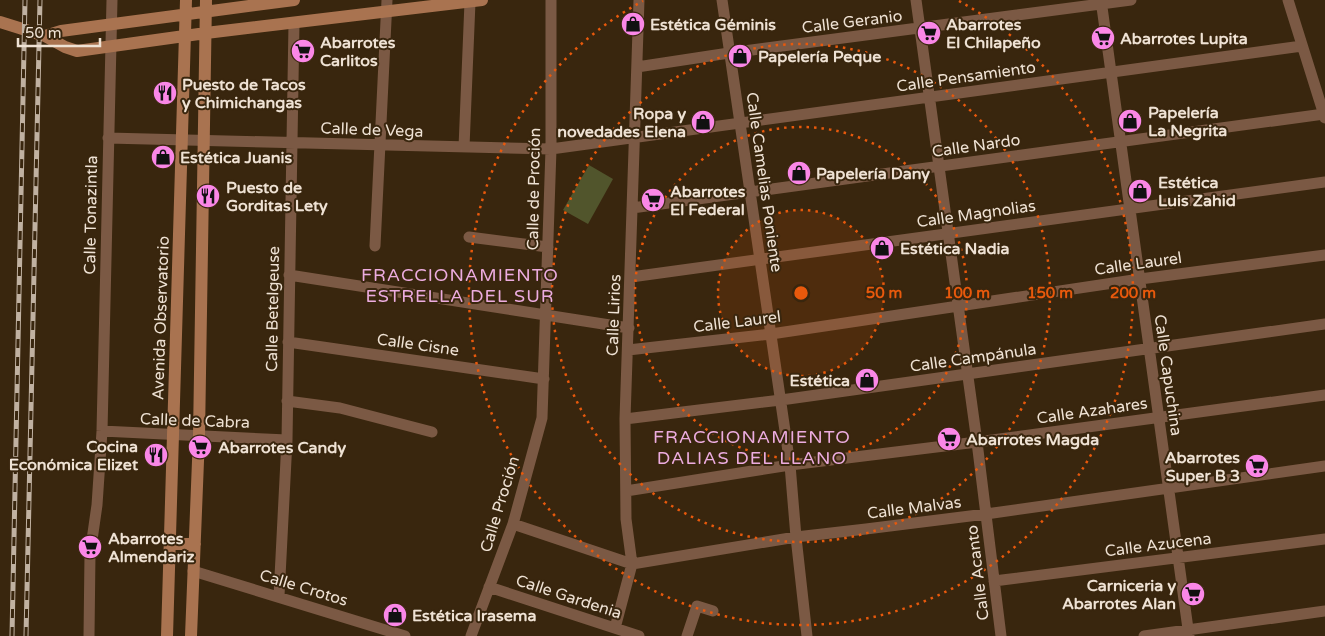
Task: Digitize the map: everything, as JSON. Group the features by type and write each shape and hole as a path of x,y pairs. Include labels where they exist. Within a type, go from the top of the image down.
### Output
{"street":[{"name":"Calle Tonazintla","path":"89,636 90,554 97,505 102,431 112,0"},
{"name":"Avenida Observatorio","path":"167,636 186,0"},
{"path":"45,36 61,31 186,14 206,6 294,0"},
{"name":"Calle de Proción","path":"544,379 551,150 551,0"},
{"name":"Calle Lirios","path":"615,628 632,564 626,519 625,419 639,0"},
{"name":"Calle Camelias Poniente","path":"722,0 790,465 807,636"},
{"name":"Calle Acanto","path":"916,0 959,306 1001,636"},
{"name":"Calle Geranio","path":"637,67 729,53 920,29 1101,2 1131,0"},
{"path":"1288,0 1324,116"},
{"path":"0,22 45,36 77,51 294,23 386,6 476,1 464,147"},
{"name":"Calle Capuchina","path":"1101,2 1189,633"},
{"path":"191,636 199,436 206,6"},
{"path":"375,246 386,6"},
{"name":"Calle Betelgeuse","path":"278,596 287,440 294,23"},
{"name":"Calle Pensamiento","path":"634,138 1302,46"},
{"name":"Calle Nardo","path":"632,208 1121,141 1324,116"},
{"name":"Calle de Vega","path":"108,138 551,150 634,138"},
{"name":"Calle Magnolias","path":"631,277 1325,182"},
{"path":"469,237 548,247"},
{"name":"Calle Laurel","path":"628,350 771,334 1140,279 1325,255"},
{"path":"289,275 629,328"},
{"name":"Calle Campánula","path":"625,419 781,400 1325,324"},
{"name":"Calle Cisne","path":"288,342 544,379"},
{"name":"Calle Proción","path":"471,636 512,524 542,418 544,379"},
{"name":"Calle Azahares","path":"626,491 790,465 1325,395"},
{"path":"287,401 340,408 432,432"},
{"name":"Calle de Cabra","path":"102,431 173,436 287,440"},
{"name":"Calle Malvas","path":"512,524 632,564 796,537 986,514 1325,466"},
{"name":"Calle Azucena","path":"994,581 1325,539"},
{"path":"170,544 194,544"},
{"name":"Calle Crotos","path":"193,570 405,636"},
{"name":"Calle Gardenia","path":"489,587 639,636"},
{"path":"687,636 697,606 713,611"},
{"path":"1144,636 1189,633 1325,611"}],"green space":[{"path":"589,165 613,179 588,224 563,210"}],"railway":[{"path":"12,636 25,0"},
{"path":"26,636 40,0"}],"place":[{"name":"Estética Géminis","path":"633,24"},
{"name":"Abarrotes El Chilapeño","path":"929,33"},
{"name":"Abarrotes Lupita","path":"1103,38"},
{"name":"Abarrotes Carlitos","path":"303,51"},
{"name":"Papelería Peque","path":"740,56"},
{"name":"Puesto de Tacos y Chimichangas","path":"165,93"},
{"name":"Papelería La Negrita","path":"1130,121"},
{"name":"Ropa y novedades Elena","path":"703,122"},
{"name":"Estética Juanis","path":"163,157"},
{"name":"Papelería Dany","path":"799,173"},
{"name":"Estética Luis Zahid","path":"1140,191"},
{"name":"Puesto de Gorditas Lety","path":"208,196"},
{"name":"Abarrotes El Federal","path":"653,200"},
{"name":"Estética Nadia","path":"882,248"},
{"name":"Estética","path":"867,380"},
{"name":"Abarrotes Magda","path":"949,439"},
{"name":"Abarrotes Candy","path":"200,447"},
{"name":"Cocina Económica Elizet","path":"156,455"},
{"name":"Abarrotes Super B 3","path":"1257,466"},
{"name":"Abarrotes Almendariz","path":"90,547"},
{"name":"Carniceria y Abarrotes Alan","path":"1193,594"},
{"name":"Estética Irasema","path":"395,615"}],"district":[{"name":"FRACCIONAMIENTO ESTRELLA DEL SUR","path":"460,285"},
{"name":"FRACCIONAMIENTO DALIAS DEL LLANO","path":"752,447"}]}
